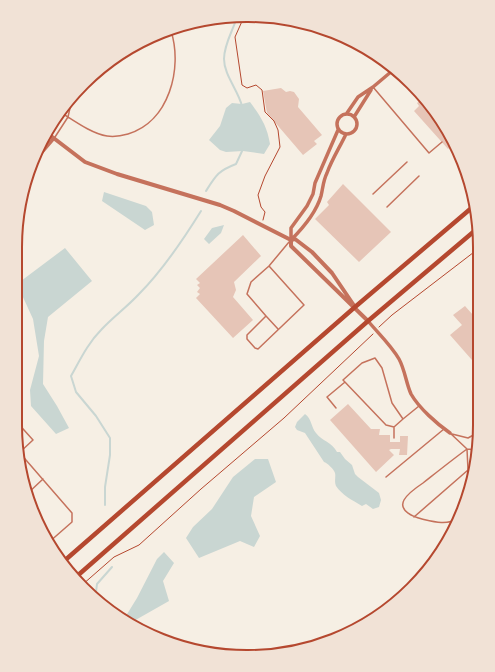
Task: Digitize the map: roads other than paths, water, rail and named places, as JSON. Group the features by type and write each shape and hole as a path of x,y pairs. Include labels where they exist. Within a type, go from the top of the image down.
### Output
{"main road":[{"path":"67,559 355,307 470,209"},
{"path":"79,574 368,321 473,232"}],"street":[{"path":"347,114 358,97 390,73"},
{"path":"354,117 373,87"},
{"path":"338,130 346,134 353,132 357,123 354,117 347,114 342,114 338,118 336,124 338,130 315,183 313,194 307,206 291,228 291,246 329,284 355,307 392,348 399,359 412,394 438,424 450,433"},
{"path":"291,240 300,231 317,206 327,171 346,134"},
{"path":"51,136 85,162 117,174 234,211 291,240 295,239 312,252 332,273 355,307"},
{"path":"44,149 54,138"}],"lane":[{"path":"68,116 95,132 107,136 123,135 135,132 148,123 161,109 166,100 173,77 176,57 172,35"},
{"path":"373,87 429,153 442,142"},
{"path":"54,138 61,129 68,116 70,109"},
{"path":"373,194 407,162"},
{"path":"387,207 419,176"},
{"path":"278,329 247,294 251,282 269,266 291,240"},
{"path":"266,316 247,336 247,339 255,348 258,348 304,305 269,266"},
{"path":"336,408 327,397 345,382 343,380 362,363 375,358 382,368 392,403 403,419"},
{"path":"345,382 386,425 394,427"},
{"path":"394,438 394,427 420,405"},
{"path":"22,428 33,440 23,449"},
{"path":"386,477 444,429"},
{"path":"450,433 468,438 473,435"},
{"path":"450,433 467,448 472,449"},
{"path":"414,517 468,470 467,448"},
{"path":"451,522 443,523 414,517 404,510 404,500 415,489 467,448"},
{"path":"25,460 72,513 72,522 53,539"},
{"path":"32,489 43,480"}],"waterway":[{"path":"235,22 227,44 224,59 226,71 238,94 242,106"},
{"path":"206,191 218,174 236,164 243,149"},
{"path":"105,505 105,487 110,455 110,438 96,416 76,392 71,376 92,340 148,285 180,244 201,211"},
{"path":"96,591 97,584 112,567"}]}
